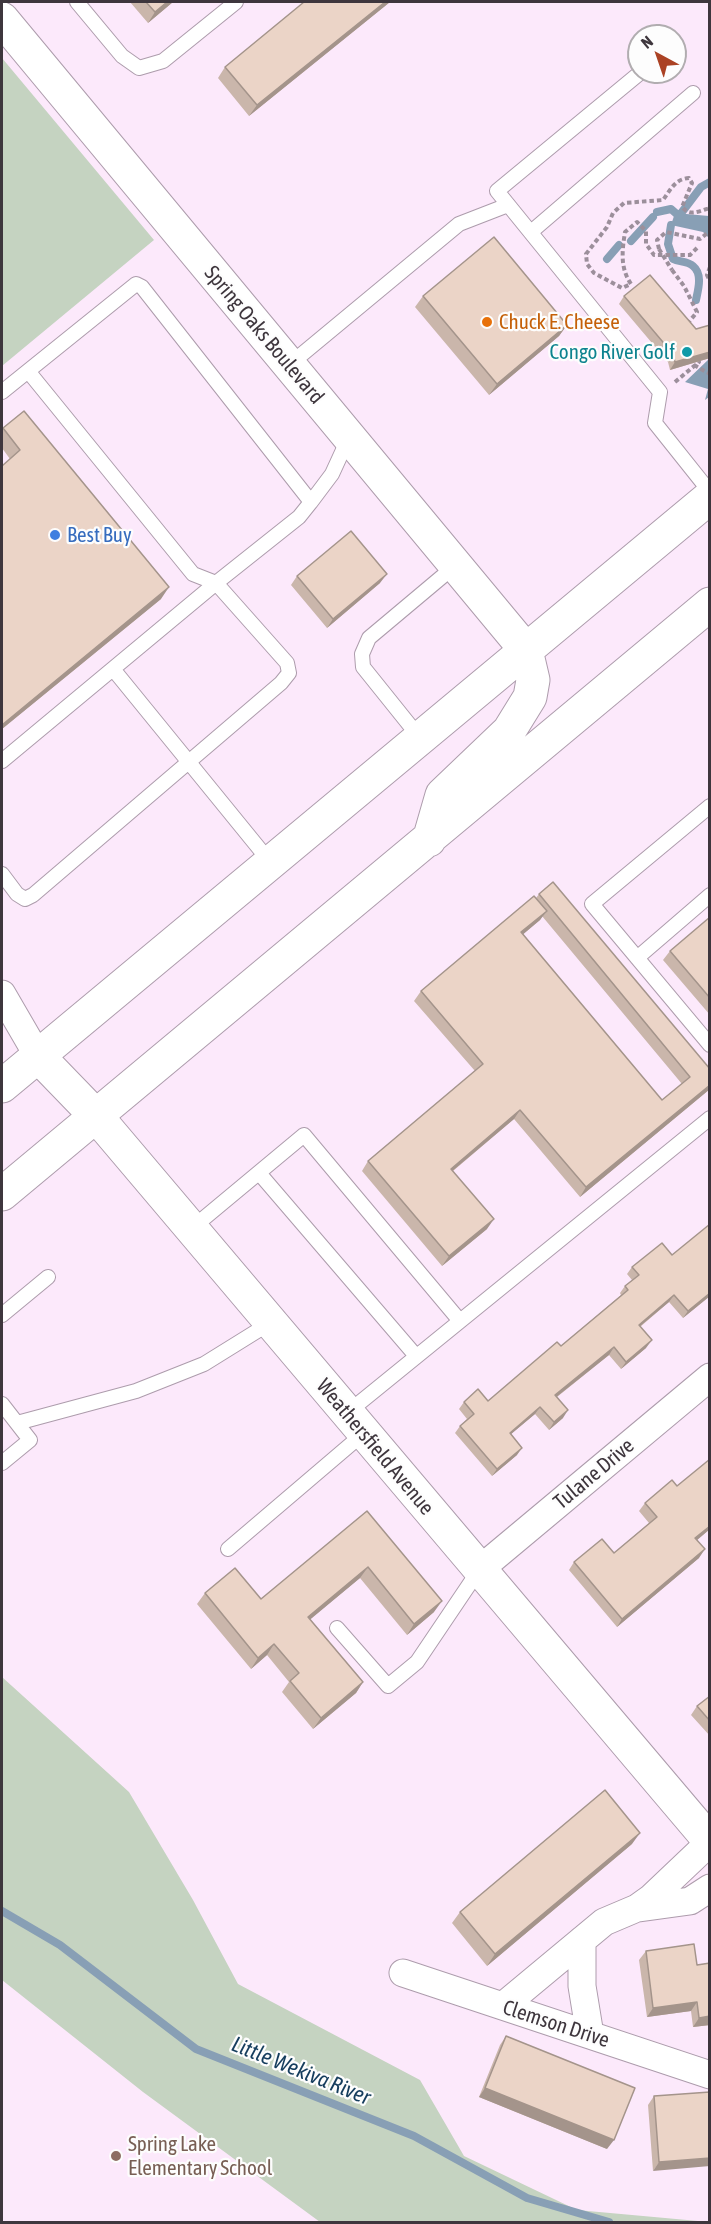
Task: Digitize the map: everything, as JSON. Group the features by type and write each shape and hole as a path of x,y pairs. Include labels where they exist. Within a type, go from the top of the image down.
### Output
{"main road":[{"name":"Spring Oaks Boulevard","path":"2,19 526,650"},
{"path":"2,1086 710,497"},
{"path":"2,1194 710,604"},
{"path":"429,840 442,795 509,731 530,697 533,680 526,650"},
{"name":"Weathersfield Avenue","path":"38,1056 97,1117 710,1841"}],"street":[{"name":"Weathersfield Avenue","path":"2,994 38,1056"},
{"name":"Weathersfield Avenue","path":"2,1030 38,1056"},
{"name":"Tulane Drive","path":"479,1570 710,1377"},
{"path":"637,1908 671,1881 710,1841"},
{"path":"503,2006 604,1922 637,1908 690,1901 710,1888"},
{"path":"582,1940 582,1986 591,2035"},
{"name":"Clemson Drive","path":"403,1973 710,2075"}],"lane":[{"path":"77,2 122,57 139,68 163,61 236,2"},
{"path":"627,83 496,191 660,392 655,423 710,492"},
{"path":"531,232 693,93"},
{"path":"289,365 459,224 508,205"},
{"path":"2,392 136,284 142,287 311,502"},
{"path":"2,874 17,894 25,899 33,895 243,717 289,673 287,663 216,583 193,574 28,371"},
{"path":"2,761 216,583 299,518 332,474 349,437"},
{"path":"420,738 363,667 362,654 369,638 456,565"},
{"path":"113,669 271,863"},
{"path":"710,806 592,904 710,1045"},
{"path":"637,957 710,896"},
{"path":"228,1549 355,1423 416,1356 710,1118"},
{"path":"191,1229 304,1135 460,1320"},
{"path":"259,1173 416,1356"},
{"path":"2,1315 48,1277"},
{"path":"18,1423 136,1391 204,1364 270,1323"},
{"path":"2,1404 30,1440 2,1463"},
{"path":"337,1628 388,1686 417,1662 479,1570"}],"path":[{"path":"697,248 690,255 654,255 646,244 648,237 645,229 637,222 625,232 622,249 625,275 631,284 618,287 612,281 594,273 587,264 586,254 607,227 613,213 624,203 663,200 675,183 689,178 692,183 690,192 681,207 685,212 690,214 710,208"},
{"path":"693,332 687,321 697,312 684,286 658,249 657,240 666,232 700,239 710,231"},
{"path":"710,267 707,275 710,281"},
{"path":"673,384 699,362 697,351"},
{"path":"694,365 710,374"}],"green space":[{"path":"2,58 154,240 2,366"},
{"path":"2,1677 129,1792 193,1900 238,1984 420,2080 464,2156 577,2210 709,2222 320,2222 143,2092 2,1980"}],"water":[{"path":"675,213 709,216 709,238 703,232 671,225"},
{"path":"709,359 709,397 705,400 708,389 685,382"}],"building":[{"path":"146,2 167,2 155,12"},
{"path":"304,2 385,2 257,105 225,67"},
{"name":"Chuck E. Cheese","path":"494,237 567,325 497,384 423,296"},
{"path":"650,275 696,329 710,325 710,352 675,362 673,354 624,296"},
{"name":"Best Buy","path":"24,411 169,587 2,725 2,466 20,450 3,428"},
{"path":"351,531 387,574 333,619 297,576"},
{"path":"553,882 710,1069 710,1085 586,1187 520,1110 451,1169 494,1219 449,1256 368,1161 483,1064 421,991 534,896 547,911 521,932 662,1100 690,1077 539,894"},
{"path":"710,917 710,998 670,951"},
{"path":"710,1224 710,1293 688,1311 674,1295 639,1325 652,1340 626,1362 614,1347 555,1395 568,1410 554,1422 540,1407 510,1433 522,1448 497,1469 460,1426 474,1414 464,1402 478,1389 488,1401 557,1342 561,1346 628,1290 625,1286 639,1275 632,1267 662,1243 672,1255"},
{"path":"710,1459 710,1526 695,1538 705,1549 622,1619 574,1562 602,1539 614,1553 657,1517 645,1503 672,1480 677,1486"},
{"path":"367,1511 442,1601 414,1624 368,1567 308,1617 363,1682 321,1718 290,1681 299,1673 274,1644 258,1658 205,1593 235,1568 261,1599"},
{"path":"710,1696 710,1721 697,1706"},
{"path":"605,1790 640,1833 495,1954 460,1912"},
{"path":"694,1944 697,1965 710,1963 710,2016 699,2018 697,2002 653,2008 646,1951"},
{"path":"506,2036 635,2088 614,2140 485,2088"},
{"path":"710,2092 710,2158 659,2162 654,2096"}],"waterway":[{"path":"657,212 671,209 679,216 701,187 710,182"},
{"path":"631,241 653,217"},
{"path":"671,225 668,244 673,259 691,264 698,273 696,300"},
{"path":"607,259 619,245"},
{"name":"Little Wekiva River","path":"2,1911 60,1945 196,2049 414,2136 527,2198 609,2222"}],"place":[{"name":"Chuck E. Cheese","path":"487,322"},
{"name":"Congo River Golf","path":"687,352"},
{"name":"Best Buy","path":"55,535"},
{"name":"Spring Lake Elementary School","path":"116,2156"}]}
